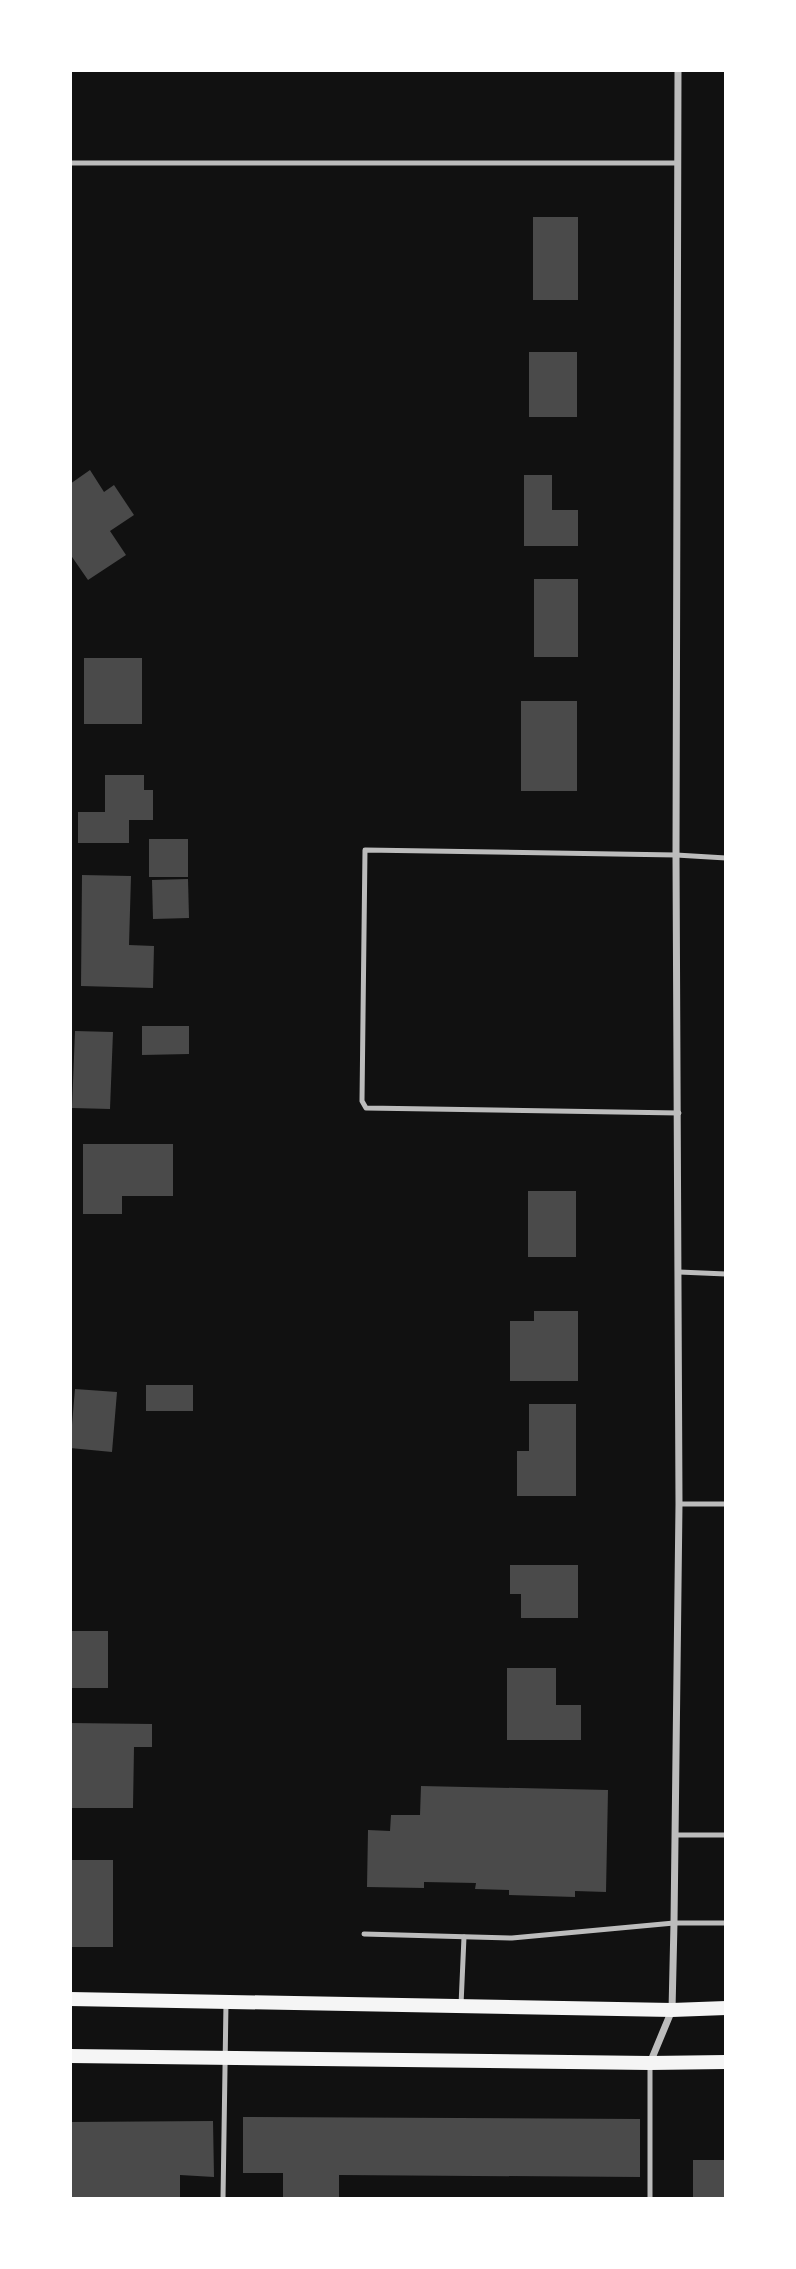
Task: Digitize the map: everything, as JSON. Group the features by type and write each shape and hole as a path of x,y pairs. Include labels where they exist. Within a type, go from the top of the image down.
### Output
{"main road":[{"path":"70,1999 672,2010 726,2007"},
{"path":"70,2056 726,2062"}],"street":[{"path":"650,2063 672,2010 674,1923 679,1504 676,855 678,70"}],"lane":[{"path":"70,163 678,163"},
{"path":"678,1113 366,1108 362,1101 365,850 726,858"},
{"path":"678,1272 726,1274"},
{"path":"679,1504 726,1504"},
{"path":"675,1835 726,1835"},
{"path":"364,1934 512,1938 674,1923 726,1923"},
{"path":"461,2005 464,1937"},
{"path":"223,2199 226,2000"},
{"path":"650,2063 650,2199"}],"building":[{"path":"533,217 578,217 578,300 533,300"},
{"path":"529,352 577,352 577,417 529,417"},
{"path":"90,470 104,492 114,485 134,515 110,531 126,555 88,580 70,554 70,484"},
{"path":"524,475 552,475 552,510 578,510 578,546 524,546"},
{"path":"534,579 578,579 578,657 534,657"},
{"path":"84,658 142,658 142,724 84,724"},
{"path":"521,701 577,701 577,791 521,791"},
{"path":"105,775 144,775 144,790 153,790 153,820 129,820 129,843 78,843 78,812 105,812"},
{"path":"149,839 188,839 188,877 149,877"},
{"path":"82,875 131,876 129,945 154,946 153,988 81,986"},
{"path":"188,879 189,918 153,919 152,880"},
{"path":"142,1026 189,1026 189,1054 142,1055"},
{"path":"75,1031 113,1032 110,1109 72,1108"},
{"path":"83,1144 173,1144 173,1196 122,1196 122,1214 83,1214"},
{"path":"528,1191 576,1191 576,1257 528,1257"},
{"path":"534,1311 578,1311 578,1381 510,1381 510,1321 534,1321"},
{"path":"146,1385 193,1385 193,1411 146,1411"},
{"path":"75,1389 117,1392 112,1452 70,1448"},
{"path":"529,1404 576,1404 576,1496 517,1496 517,1451 529,1451"},
{"path":"510,1565 578,1565 578,1618 521,1618 521,1594 510,1594"},
{"path":"70,1631 108,1631 108,1688 70,1688"},
{"path":"507,1668 556,1668 556,1705 581,1705 581,1740 507,1740"},
{"path":"70,1723 152,1724 152,1747 134,1747 133,1808 70,1808"},
{"path":"421,1786 608,1790 606,1892 575,1891 575,1897 509,1895 509,1890 475,1889 476,1883 424,1882 424,1888 367,1887 368,1830 390,1831 391,1815 420,1815"},
{"path":"70,1860 113,1860 113,1947 70,1947"},
{"path":"243,2117 640,2119 640,2177 339,2175 339,2199 283,2199 283,2173 243,2173"},
{"path":"213,2121 214,2177 180,2175 180,2199 70,2199 70,2122"},
{"path":"693,2160 726,2160 726,2199 693,2199"}]}
